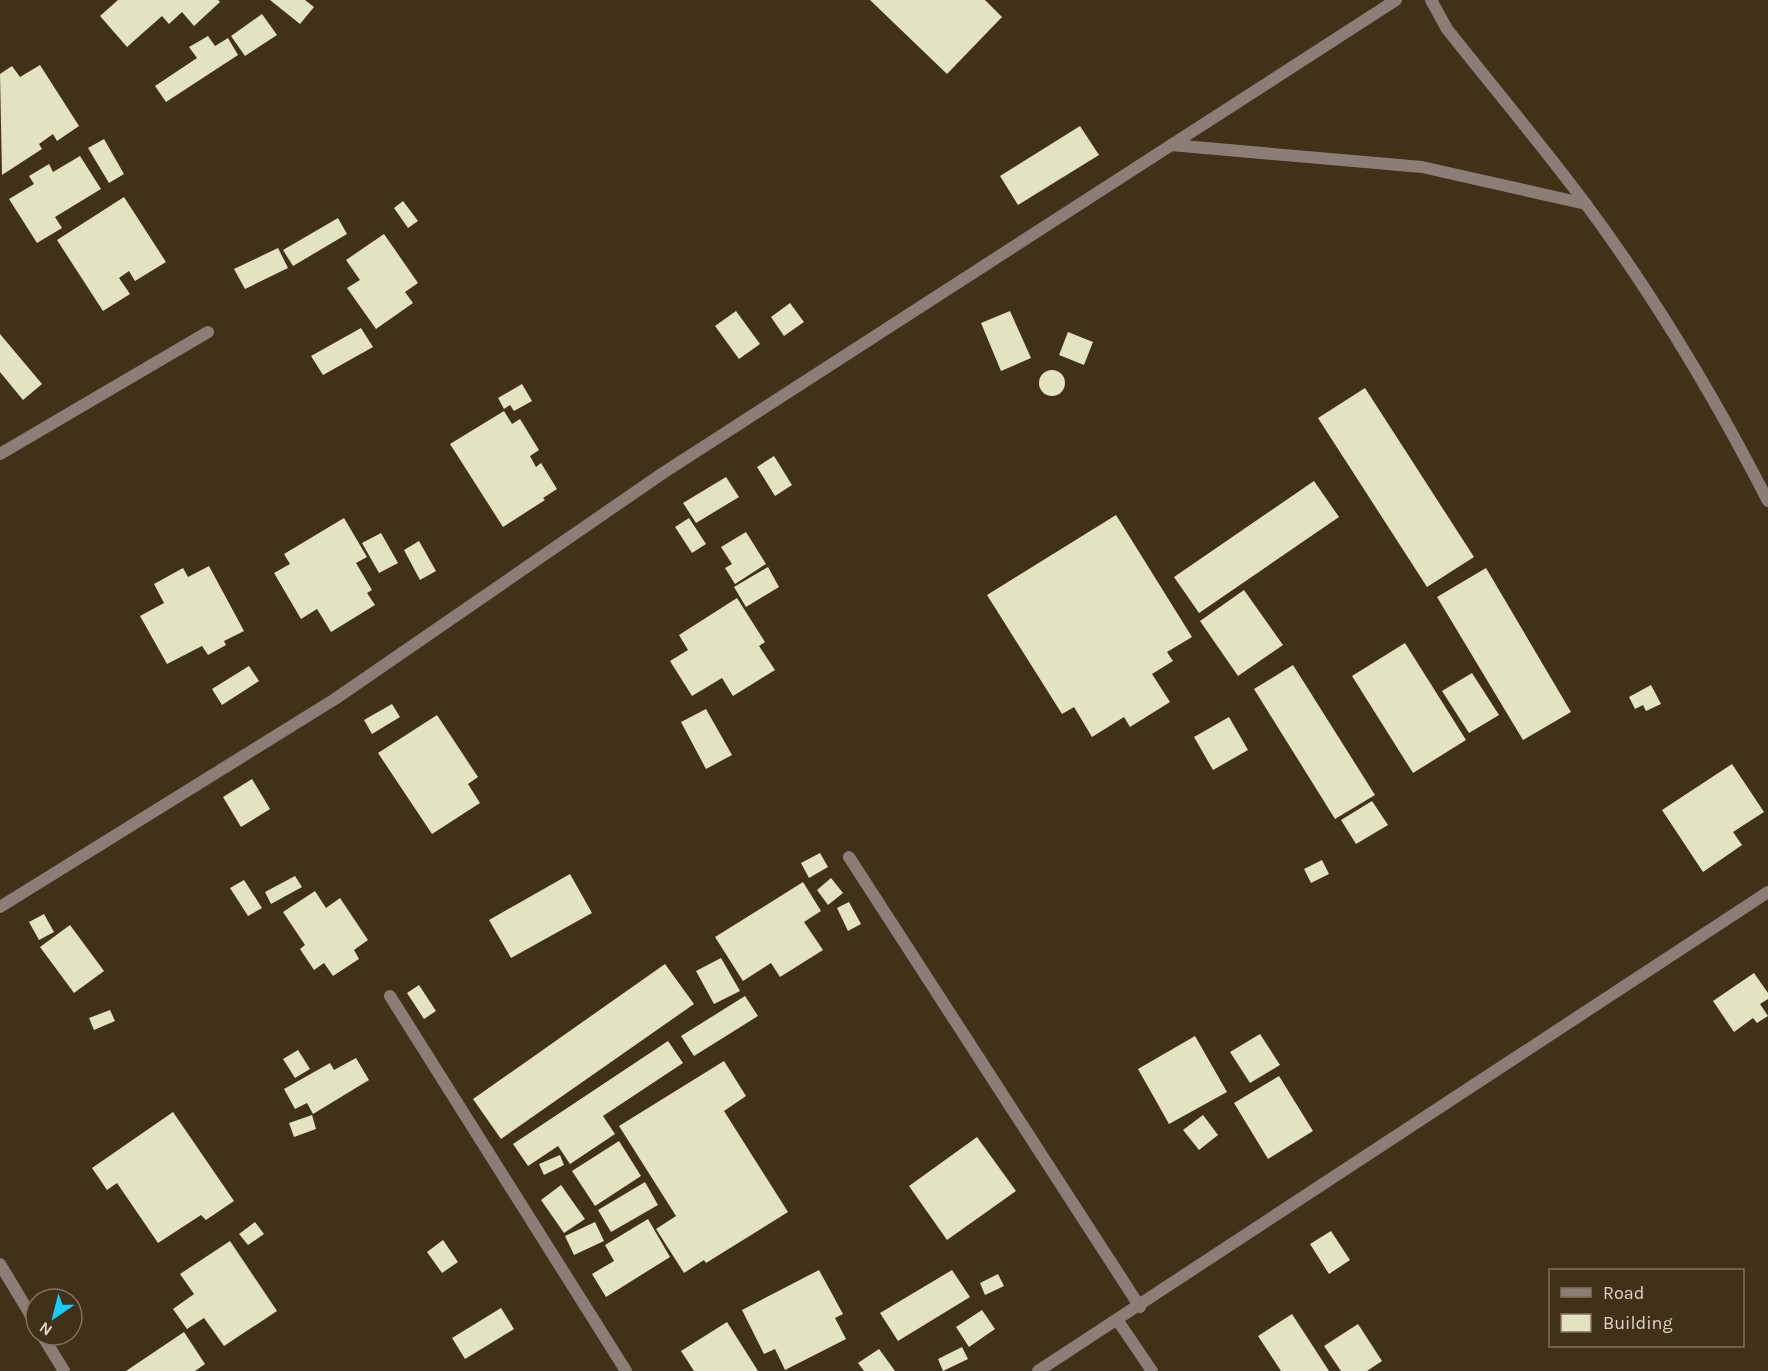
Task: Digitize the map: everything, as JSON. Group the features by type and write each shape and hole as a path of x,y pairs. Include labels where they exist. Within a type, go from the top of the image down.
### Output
{"street":[{"path":"0,907 335,699 663,473 1396,0"},
{"path":"1431,0 1447,29 1586,204 1719,407 1768,501"},
{"path":"1171,145 1422,167 1586,204"},
{"path":"0,454 208,332"},
{"path":"849,857 1140,1306"},
{"path":"1038,1371 1118,1321 1766,896"},
{"path":"390,996 626,1371"},
{"path":"0,1264 24,1304"},
{"path":"1118,1321 1152,1371"},
{"path":"49,1347 64,1371"}],"building":[{"path":"118,0 218,0 220,2 194,26 182,12 169,24 162,16 127,47 100,16"},
{"path":"270,0 305,0 314,7 300,24"},
{"path":"870,0 985,0 1002,17 947,74"},
{"path":"262,14 277,35 245,56 231,36"},
{"path":"208,36 215,46 228,38 238,55 166,102 155,86 197,58 189,47"},
{"path":"40,65 79,126 57,141 53,134 39,144 42,149 2,175 0,74 12,66 20,77"},
{"path":"1080,126 1099,155 1018,205 1000,176"},
{"path":"104,139 124,174 109,183 88,148"},
{"path":"80,156 101,189 55,217 62,228 37,243 9,199 34,184 29,176 49,164 53,172"},
{"path":"124,197 166,262 135,281 129,271 119,278 130,294 103,311 57,240"},
{"path":"403,201 418,221 408,228 394,208"},
{"path":"338,218 347,234 293,266 283,250"},
{"path":"384,234 418,283 405,292 413,303 376,329 347,288 360,280 346,260"},
{"path":"278,248 288,268 245,289 234,269"},
{"path":"790,303 804,322 784,336 771,317"},
{"path":"736,311 760,344 739,359 715,326"},
{"path":"1010,311 1031,358 1001,371 981,323"},
{"path":"361,328 373,347 323,375 311,356"},
{"path":"1068,332 1093,342 1084,365 1059,355"},
{"path":"0,334 42,384 23,400 0,372"},
{"path":"1052,370 1061,374 1065,383 1061,392 1052,396 1043,392 1039,383 1043,374"},
{"path":"522,384 532,401 514,411 510,405 504,409 498,398"},
{"path":"1365,388 1474,557 1427,587 1318,418"},
{"path":"504,411 512,424 520,419 539,450 530,456 536,467 541,463 557,489 543,498 545,500 503,527 450,444"},
{"path":"774,456 792,485 775,496 757,467"},
{"path":"726,477 739,497 696,523 683,503"},
{"path":"1314,481 1339,517 1199,613 1174,577"},
{"path":"1116,515 1192,637 1167,652 1173,661 1152,674 1170,702 1130,727 1124,717 1092,737 1074,707 1062,714 987,595"},
{"path":"344,518 367,557 356,563 372,590 367,593 375,605 331,632 317,609 301,619 274,573 290,564 284,554"},
{"path":"689,518 706,544 692,553 675,527"},
{"path":"746,532 766,564 735,584 725,568 732,564 721,547"},
{"path":"381,533 398,563 379,573 362,543"},
{"path":"419,541 436,571 420,580 404,550"},
{"path":"209,566 244,631 224,641 226,645 208,655 202,646 167,664 140,616 164,603 154,584 183,568 188,577"},
{"path":"768,567 779,587 746,607 734,587"},
{"path":"1486,568 1571,712 1523,740 1437,597"},
{"path":"1244,590 1283,645 1238,676 1200,621"},
{"path":"737,598 765,642 759,646 775,670 733,696 722,678 692,696 670,661 688,650 679,635"},
{"path":"1405,643 1466,740 1413,773 1352,676"},
{"path":"1293,665 1375,795 1335,819 1254,689"},
{"path":"249,666 259,681 222,705 212,689"},
{"path":"1472,673 1499,715 1469,733 1442,691"},
{"path":"1651,685 1661,704 1646,711 1643,705 1635,709 1629,697"},
{"path":"392,704 400,717 372,734 364,720"},
{"path":"706,709 732,755 706,769 681,722"},
{"path":"437,715 478,777 468,784 480,803 432,834 378,753"},
{"path":"1229,717 1248,750 1213,770 1194,737"},
{"path":"1732,764 1764,812 1733,832 1742,845 1703,872 1662,810"},
{"path":"252,779 270,809 241,827 223,797"},
{"path":"1372,801 1388,825 1356,844 1341,820"},
{"path":"820,853 828,867 809,878 801,863"},
{"path":"1322,860 1329,874 1311,883 1304,869"},
{"path":"570,874 592,913 511,958 489,920"},
{"path":"295,876 302,887 271,904 265,892"},
{"path":"831,878 843,893 828,905 817,890"},
{"path":"244,880 262,908 248,916 230,888"},
{"path":"803,882 821,911 804,922 823,950 780,977 771,963 743,981 715,937"},
{"path":"315,891 326,908 340,898 368,940 354,950 359,959 333,976 324,963 314,970 300,949 305,945 283,912"},
{"path":"849,902 861,924 848,931 837,908"},
{"path":"44,914 54,932 39,940 29,922"},
{"path":"70,925 104,971 74,993 40,947"},
{"path":"721,958 740,991 714,1004 696,971"},
{"path":"665,964 694,1004 501,1139 473,1099"},
{"path":"1754,973 1768,993 1768,999 1760,1004 1768,1016 1757,1023 1753,1018 1734,1032 1713,1001"},
{"path":"419,985 436,1011 424,1019 407,993"},
{"path":"745,996 758,1016 694,1056 681,1036"},
{"path":"110,1010 115,1021 94,1030 89,1018"},
{"path":"1260,1034 1280,1065 1250,1083 1230,1052"},
{"path":"1195,1036 1227,1092 1169,1124 1138,1069"},
{"path":"668,1041 683,1063 603,1116 615,1134 570,1164 558,1146 528,1166 513,1144"},
{"path":"298,1050 310,1069 295,1078 283,1059"},
{"path":"356,1058 369,1080 313,1114 307,1103 295,1109 284,1089 330,1063 334,1070"},
{"path":"724,1061 746,1096 724,1111 788,1212 706,1263 704,1260 684,1273 656,1229 676,1216 619,1126"},
{"path":"1279,1076 1313,1131 1268,1159 1234,1103"},
{"path":"173,1112 234,1201 206,1220 201,1215 158,1243 117,1183 107,1190 92,1168"},
{"path":"312,1115 316,1129 294,1137 289,1123"},
{"path":"1203,1115 1218,1135 1199,1150 1183,1130"},
{"path":"977,1137 1016,1191 947,1240 909,1186"},
{"path":"619,1141 641,1176 595,1206 572,1171"},
{"path":"560,1155 564,1165 544,1175 539,1164"},
{"path":"645,1182 658,1205 611,1232 598,1210"},
{"path":"561,1185 585,1219 564,1233 541,1200"},
{"path":"648,1219 670,1257 606,1297 592,1274 614,1261 605,1245"},
{"path":"255,1222 264,1234 248,1245 239,1234"},
{"path":"595,1222 604,1241 574,1255 565,1236"},
{"path":"1331,1231 1350,1260 1329,1274 1310,1244"},
{"path":"443,1240 458,1262 442,1273 427,1252"},
{"path":"230,1241 277,1311 224,1346 204,1318 187,1329 173,1309 194,1294 180,1274"},
{"path":"819,1270 843,1314 835,1318 846,1339 785,1370 775,1349 764,1354 742,1310"},
{"path":"952,1270 970,1297 898,1341 880,1313"},
{"path":"998,1274 1004,1286 985,1295 980,1283"},
{"path":"501,1308 514,1329 465,1359 452,1338"},
{"path":"982,1310 995,1329 969,1347 956,1327"},
{"path":"1292,1314 1329,1371 1281,1371 1258,1336"},
{"path":"727,1322 758,1371 694,1371 681,1351"},
{"path":"1358,1324 1382,1361 1367,1371 1341,1371 1324,1346"},
{"path":"184,1332 205,1364 195,1371 126,1371"},
{"path":"962,1347 968,1359 943,1371 938,1359"},
{"path":"879,1349 895,1371 864,1371 858,1363"}]}
